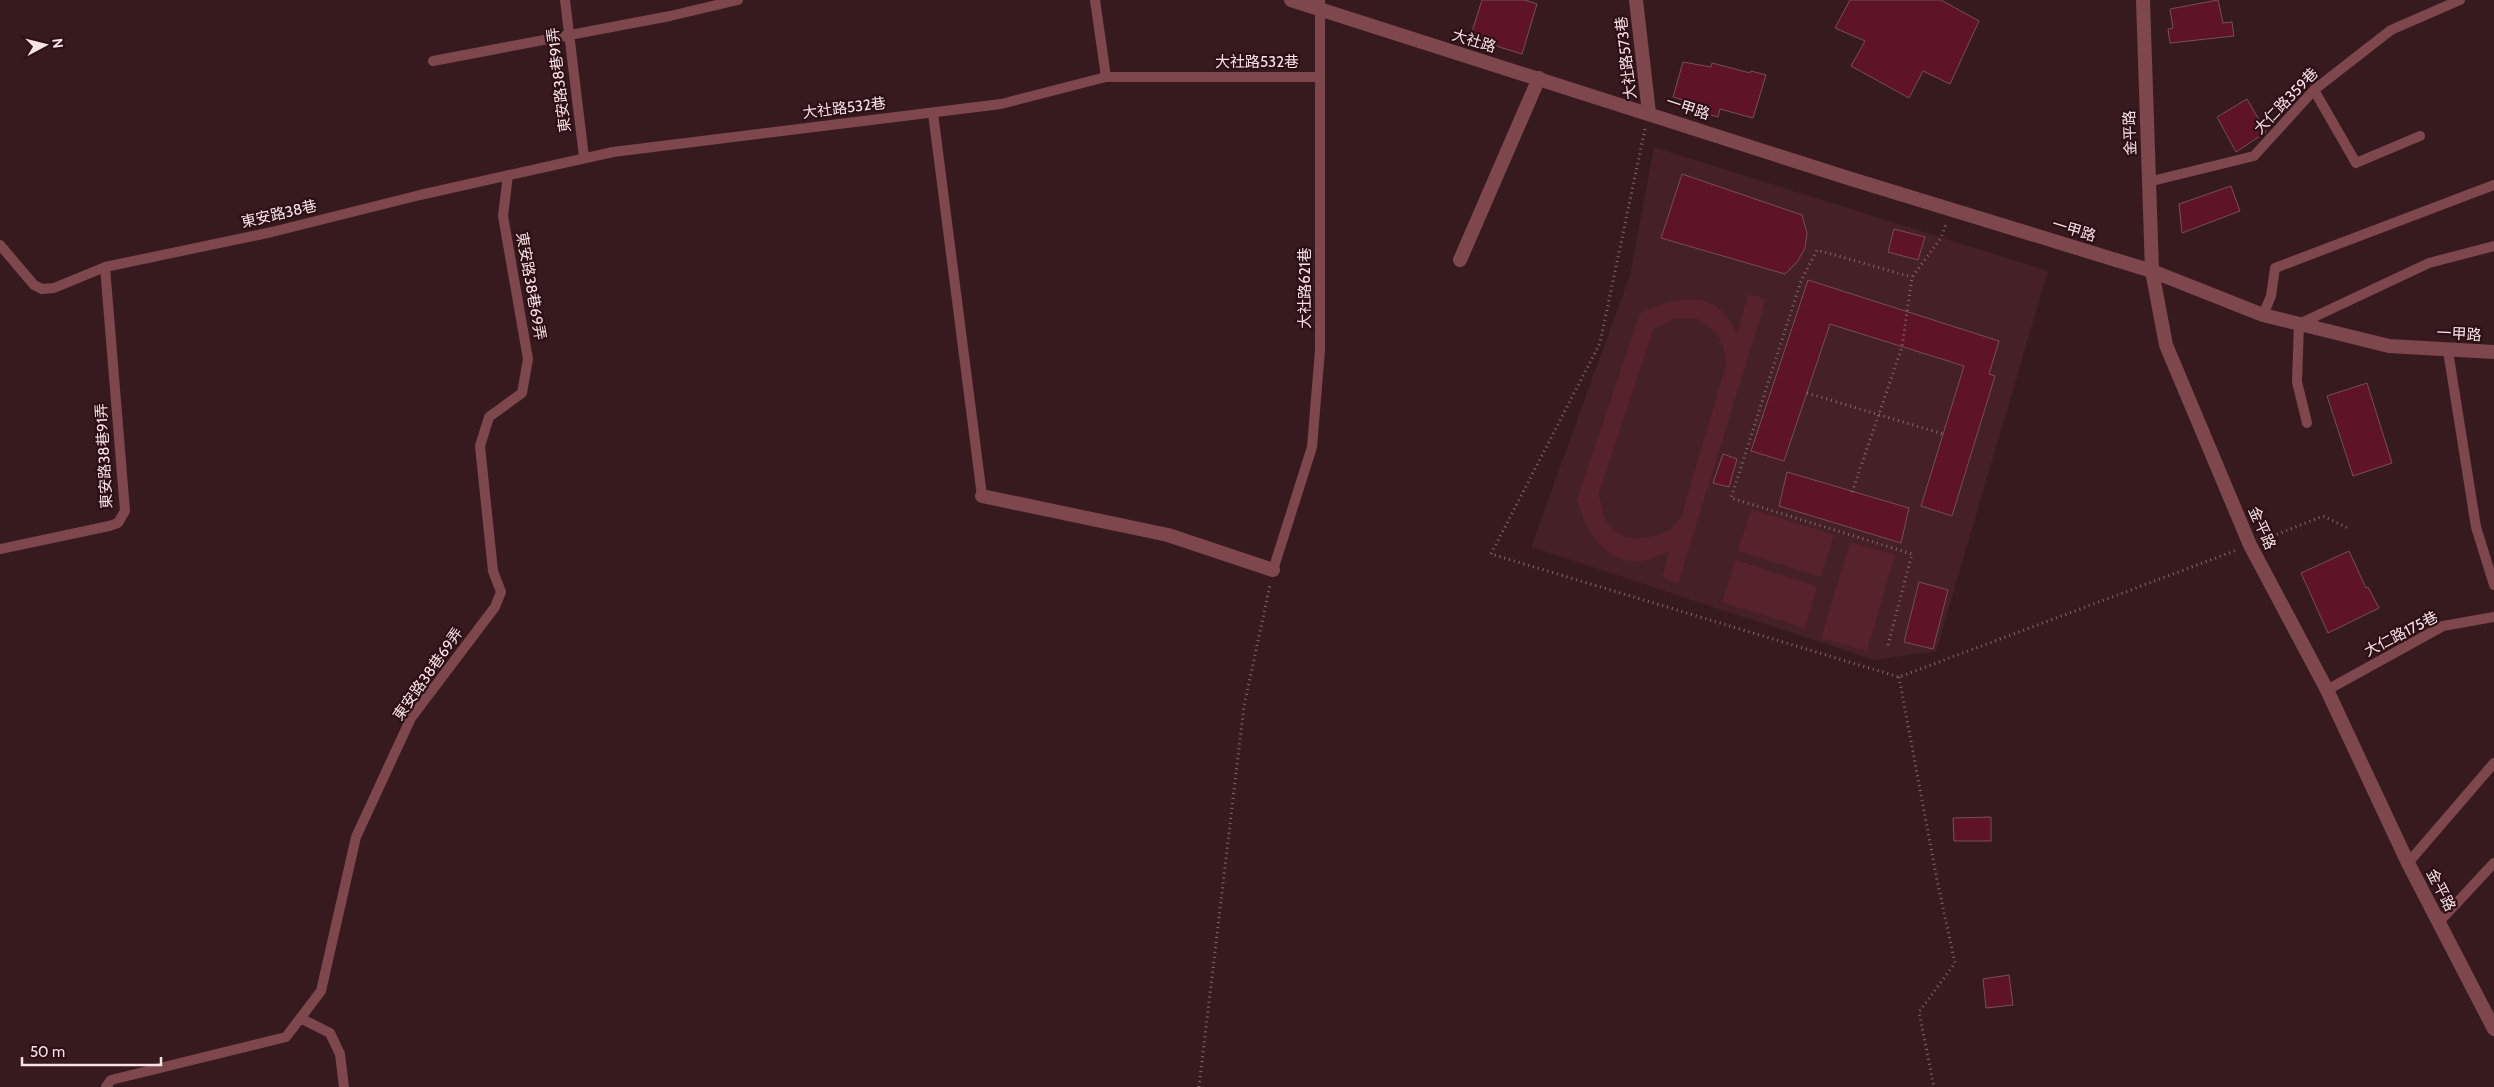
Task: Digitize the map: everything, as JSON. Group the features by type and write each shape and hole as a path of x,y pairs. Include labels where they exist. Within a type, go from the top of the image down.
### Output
{"street":[{"name":"大社路","path":"1290,0 1320,5 1649,113"},
{"name":"大社路573巷","path":"1636,0 1649,113"},
{"name":"金平路","path":"2142,0 2152,271 2166,345 2250,545 2326,690 2408,863 2494,1029"},
{"path":"1460,260 1539,78"},
{"name":"一甲路","path":"1649,113 2152,271 2263,314 2389,346 2448,351 2494,352"},
{"path":"982,496 1168,534 1273,570"}],"lane":[{"name":"東安路38巷91弄","path":"564,0 570,35 584,157"},
{"path":"433,61 738,0"},
{"path":"1095,0 1106,76"},
{"name":"大仁路359巷","path":"2148,182 2254,156 2314,90 2391,30 2460,0"},
{"name":"大社路621巷","path":"1273,570 1312,447 1320,350 1318,77 1320,5"},
{"name":"大社路532巷","path":"584,157 1001,104 1106,76 1318,77"},
{"path":"2314,90 2356,163 2420,136"},
{"path":"933,112 982,496"},
{"name":"東安路38巷","path":"0,245 34,285 42,289 54,288 105,267 272,232 584,157"},
{"name":"東安路38巷69弄","path":"106,1087 111,1080 286,1037 321,991 356,838 411,718 495,606 501,592 493,571 480,446 489,417 522,393 528,359 503,216 508,175"},
{"path":"2263,314 2271,296 2275,268 2494,185"},
{"path":"2307,423 2297,382 2299,324 2430,262 2494,246"},
{"name":"東安路38巷91弄","path":"0,549 109,526 118,522 124,511 105,267"},
{"path":"2448,351 2476,527 2494,585"},
{"name":"大仁路175巷","path":"2326,690 2444,626 2494,617"},
{"path":"2408,863 2494,763"},
{"path":"2439,922 2494,863"},
{"path":"300,1018 330,1033 340,1054 344,1087"}],"path":[{"path":"1649,113 1629,196 1600,343 1490,554 1899,677 2323,516 2348,528"},
{"path":"1852,492 1902,346 1912,277 1941,238 1951,209"},
{"path":"1888,645 1912,554 1731,498 1801,281 1816,250 1912,277"},
{"path":"1807,393 1943,434"},
{"path":"1199,1087 1244,706 1273,570"},
{"path":"1899,677 1937,880 1955,962 1919,1012 1934,1087"}],"shaded area":[{"path":"1654,147 2048,271 1936,651 1874,660 1531,547 1630,275"},
{"path":"1748,294 1766,299 1678,584 1662,578 1669,552 1642,561 1629,561 1618,558 1607,551 1591,533 1577,499 1640,313 1668,302 1695,300 1708,302 1729,319 1737,334","holes":["1695,318 1717,335 1723,346 1727,361 1681,517 1671,529 1661,534 1646,538 1624,536 1612,529 1606,521 1599,493 1653,330 1672,319"]},
{"path":"1751,509 1834,535 1821,577 1738,551"},
{"path":"1850,542 1895,555 1867,651 1821,638"},
{"path":"1735,560 1817,586 1805,628 1722,602"}],"building":[{"path":"1482,0 1525,0 1537,4 1522,54 1470,38"},
{"path":"1850,0 1941,0 1979,21 1950,84 1923,71 1909,98 1851,66 1865,41 1835,28"},
{"path":"2218,0 2223,23 2232,22 2234,36 2170,43 2168,29 2173,28 2170,9"},
{"path":"1683,62 1711,67 1712,63 1750,73 1751,71 1766,75 1753,118 1720,109 1718,117 1686,108 1687,101 1673,97"},
{"path":"2247,99 2266,132 2236,152 2217,117"},
{"path":"1682,174 1802,215 1807,233 1805,248 1797,262 1785,274 1661,238"},
{"path":"2231,186 2240,211 2182,233 2179,204"},
{"path":"1894,229 1925,237 1918,260 1888,252"},
{"path":"1808,280 1999,341 1989,374 1995,376 1952,516 1921,506 1964,366 1830,324 1784,461 1751,451"},
{"path":"2367,383 2392,463 2353,476 2327,396"},
{"path":"1723,454 1737,459 1729,487 1713,483"},
{"path":"1787,472 1909,508 1901,543 1779,506"},
{"path":"2349,551 2366,588 2368,587 2379,608 2328,633 2301,573"},
{"path":"1919,582 1948,590 1933,649 1904,642"},
{"path":"1991,817 1991,841 1954,841 1953,818"},
{"path":"2009,975 2013,1005 1986,1008 1983,979"}]}
